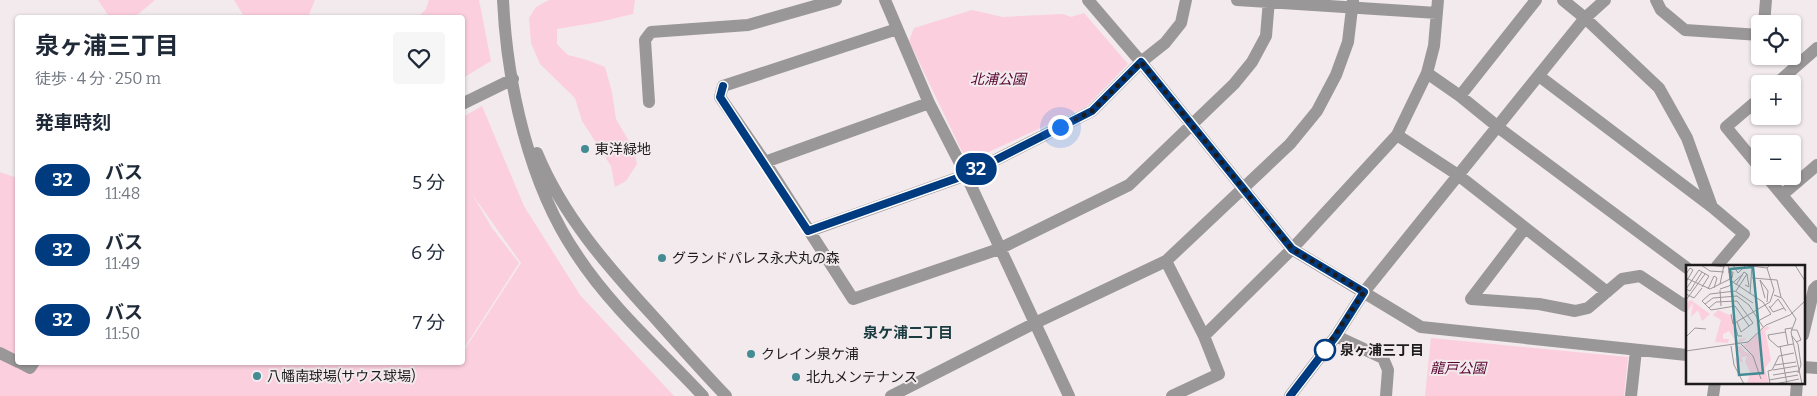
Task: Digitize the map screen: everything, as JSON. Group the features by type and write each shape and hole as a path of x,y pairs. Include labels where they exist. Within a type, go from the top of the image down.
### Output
{"street":[{"path":"503,0 504,27 519,109 531,158 542,192 553,216 577,256 611,298 703,396"},
{"path":"649,102 645,40 651,32 748,25 836,0"},
{"path":"885,0 929,103 966,175 1069,396"},
{"path":"1088,0 1141,62 1292,249 1421,327 1686,355"},
{"path":"808,231 966,175 1092,111 1141,62 1165,43 1181,23 1186,0"},
{"path":"1237,0 1354,4 1437,13"},
{"path":"1204,336 1292,249 1398,136 1427,74 1434,46 1438,0"},
{"path":"1460,96 1536,0"},
{"path":"1563,0 1585,18 1659,88 1688,138 1712,207"},
{"path":"1290,396 1336,336 1364,292 1585,18 1605,0"},
{"path":"1656,0 1661,10 1685,30 1751,34"},
{"path":"1765,15 1766,0"},
{"path":"897,29 723,86 720,97 853,299 999,249 1128,185 1234,84 1252,62 1266,36 1269,1"},
{"path":"892,396 1035,323 1166,261 1290,144 1318,111 1336,74 1348,42 1354,4"},
{"path":"1786,75 1817,48"},
{"path":"1427,74 1460,96 1686,267"},
{"path":"1539,76 1712,207 1744,234 1718,265"},
{"path":"465,103 513,79"},
{"path":"764,162 929,103"},
{"path":"1751,106 1726,127 1751,157"},
{"path":"519,109 542,164 560,199 588,242 617,277 726,396"},
{"path":"1398,136 1458,175 1608,292"},
{"path":"1782,195 1817,165"},
{"path":"1774,185 1817,237"},
{"path":"1525,228 1471,299 1539,304 1575,311 1588,308 1622,279 1640,276 1686,305"},
{"path":"1166,261 1204,336 1219,374 1172,396"},
{"path":"1804,331 1817,286"},
{"path":"1336,336 1383,358 1388,370 1386,396"},
{"path":"1631,396 1636,350"},
{"path":"0,353 15,360"},
{"path":"1804,367 1817,368"}],"green space":[{"path":"98,0 155,0 137,15 108,15"},
{"path":"234,0 315,0 309,15 243,15"},
{"path":"429,0 479,0 491,61 465,77 465,15 420,15 426,9"},
{"path":"549,0 635,0 633,14 557,29 557,44 568,55 605,67 612,92 616,119 633,148 637,164 626,181 615,187 611,166 582,121 575,98 540,64 531,43 529,18 536,7"},
{"name":"北浦公園","path":"972,10 1003,17 1063,14 1071,17 1084,13 1128,64 1086,107 967,162 909,41 914,28"},
{"path":"482,106 524,206 580,295 674,396 0,396 0,172 15,177 15,365 465,365 465,349 521,263 472,194 492,228 519,263 465,347 465,116"},
{"name":"龍戸公園","path":"1431,338 1628,357 1624,396 1425,396"}],"bus line":[{"name":"32","path":"723,86 720,97 808,231 966,175 1092,111 1141,62 1292,249 1364,292 1336,336 1290,396"}],"place":[{"name":"東洋緑地","path":"585,149"},
{"name":"グランドパレス永犬丸の森","path":"662,258"},
{"name":"泉ヶ浦三丁目","path":"1325,350"},
{"name":"クレイン泉ケ浦","path":"751,354"},
{"name":"八幡南球場(サウス球場)","path":"257,376"},
{"name":"北九メンテナンス","path":"796,377"}],"district":[{"name":"泉ケ浦二丁目","path":"908,333"}],"route":[{"path":"1060,127 1092,111 1141,62 1292,249 1364,292 1325,350"}]}
